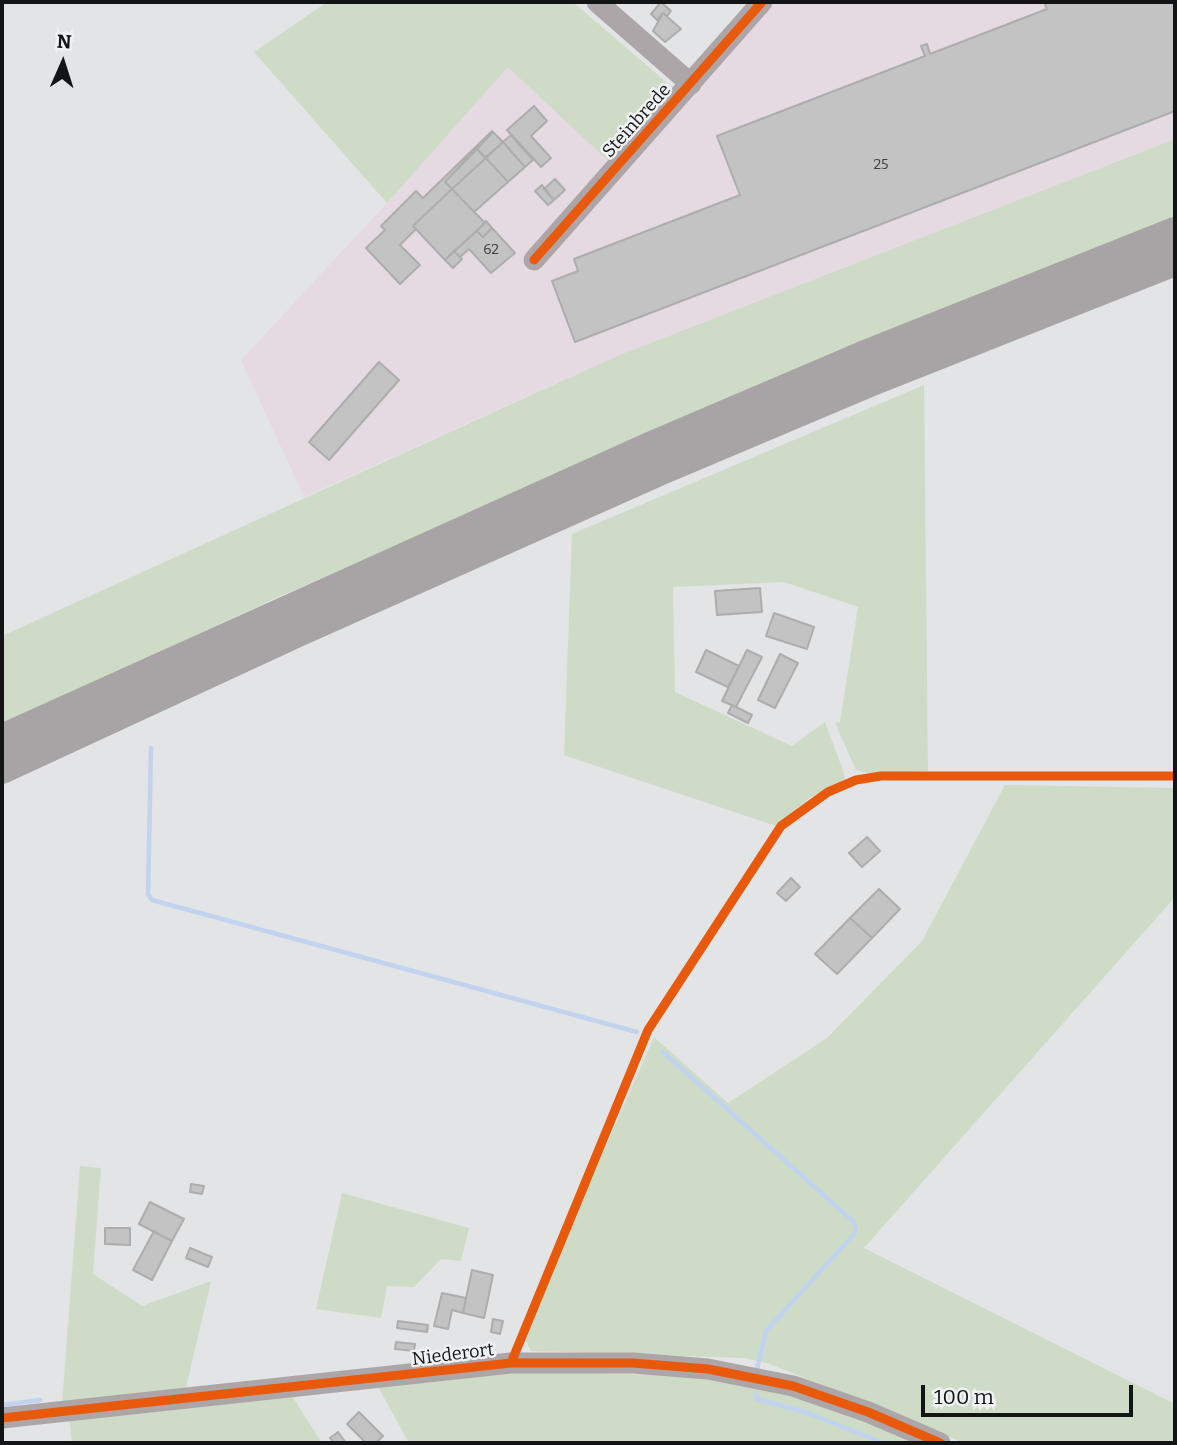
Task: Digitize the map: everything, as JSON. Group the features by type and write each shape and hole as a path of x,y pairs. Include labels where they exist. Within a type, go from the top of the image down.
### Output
{"highway":[{"path":"2,739 650,447 875,350 1175,232"},
{"path":"2,769 661,470 872,381 1175,261"}],"street":[{"name":"Steinbrede","path":"597,2 691,83"},
{"name":"Steinbrede","path":"534,260 762,2"},
{"name":"Niederort","path":"2,1418 511,1363 633,1363 708,1369 793,1386 868,1412 940,1443"}],"shaded area":[{"path":"773,2 1175,2 1175,139 617,356 304,497 241,360 387,203 508,66 621,173"}],"green space":[{"path":"327,2 573,2 665,81 669,96 610,163 508,67 387,203 254,52"},
{"path":"1175,139 1175,220 645,438 278,597 2,725 2,636 617,356"},
{"path":"924,385 928,771 871,774 856,770 835,723 840,722 858,607 784,582 673,587 675,692 792,746 825,722 844,773 845,778 840,783 811,797 776,826 564,755 572,534"},
{"path":"1005,785 1175,788 1175,897 864,1248 1175,1404 1175,1443 964,1443 767,1363 744,1358 531,1351 526,1341 526,1328 654,1037 728,1103 827,1038 922,941"},
{"path":"80,1166 101,1168 93,1274 142,1306 211,1281 185,1392 62,1404"},
{"path":"342,1193 469,1228 461,1261 441,1259 414,1287 387,1286 381,1318 316,1309"},
{"path":"482,1370 736,1377 798,1392 925,1443 409,1443 377,1385"},
{"path":"290,1393 322,1443 72,1443 69,1414"}],"building":[{"path":"661,2 671,11 667,16 663,13 657,20 651,14"},
{"path":"1044,2 1175,2 1175,111 575,342 552,281 578,271 574,259 740,195 717,136 925,56 921,46 927,44 930,54 1047,9"},
{"path":"663,13 681,29 665,42 653,31"},
{"path":"534,106 547,121 531,136 551,158 541,167 507,130"},
{"path":"492,131 445,182 452,189 413,226 416,229 400,245 420,265 400,284 366,248 385,230 381,226 416,191 423,198"},
{"path":"493,132 503,142 485,158 477,149"},
{"path":"511,135 533,160 525,167 503,142"},
{"path":"503,142 525,167 508,182 486,158"},
{"path":"477,149 486,158 452,189 445,182"},
{"path":"486,158 508,182 474,212 452,189"},
{"path":"555,179 565,190 554,200 544,189"},
{"path":"542,185 554,200 548,205 535,191"},
{"path":"452,189 485,223 445,260 413,226"},
{"path":"486,221 492,228 483,237 477,231"},
{"path":"492,228 515,253 491,273 469,249 460,257 454,251 477,231 483,237"},
{"path":"454,251 462,259 453,268 445,260"},
{"path":"379,362 399,380 329,460 309,442"},
{"path":"760,588 762,612 717,615 715,591"},
{"path":"774,613 814,627 807,649 766,636"},
{"path":"706,650 739,666 728,687 696,672"},
{"path":"747,650 762,657 736,707 722,701"},
{"path":"780,654 798,663 775,708 758,700"},
{"path":"732,705 752,715 748,723 728,713"},
{"path":"867,837 880,851 862,867 849,853"},
{"path":"791,878 800,887 786,901 777,893"},
{"path":"879,889 900,909 872,938 850,918"},
{"path":"850,918 872,938 837,974 815,954"},
{"path":"191,1184 204,1186 202,1194 190,1192"},
{"path":"150,1202 184,1219 172,1241 139,1224"},
{"path":"105,1228 130,1228 130,1245 105,1244"},
{"path":"154,1231 172,1241 152,1280 133,1270"},
{"path":"190,1248 212,1257 208,1267 186,1258"},
{"path":"472,1270 493,1275 484,1318 463,1313"},
{"path":"442,1293 466,1298 463,1313 452,1310 448,1329 434,1326"},
{"path":"493,1319 503,1321 500,1334 491,1332"},
{"path":"398,1321 428,1325 427,1332 397,1328"},
{"path":"396,1342 415,1344 414,1351 395,1349"},
{"path":"359,1412 383,1436 376,1443 366,1443 347,1424"},
{"path":"338,1432 346,1443 334,1443 330,1438"}],"waterway":[{"path":"151,748 148,894 152,900 637,1032"},
{"path":"663,1052 855,1223 855,1233 766,1331 757,1369"},
{"path":"756,1394 756,1399 805,1412 883,1443"},
{"path":"2,1405 40,1400"}],"cycle path":[{"path":"534,260 762,2"},
{"path":"511,1363 648,1030 781,826 828,792 856,780 881,776 1175,776"},
{"path":"2,1418 511,1363 633,1363 708,1369 793,1386 868,1412 940,1443"}]}
